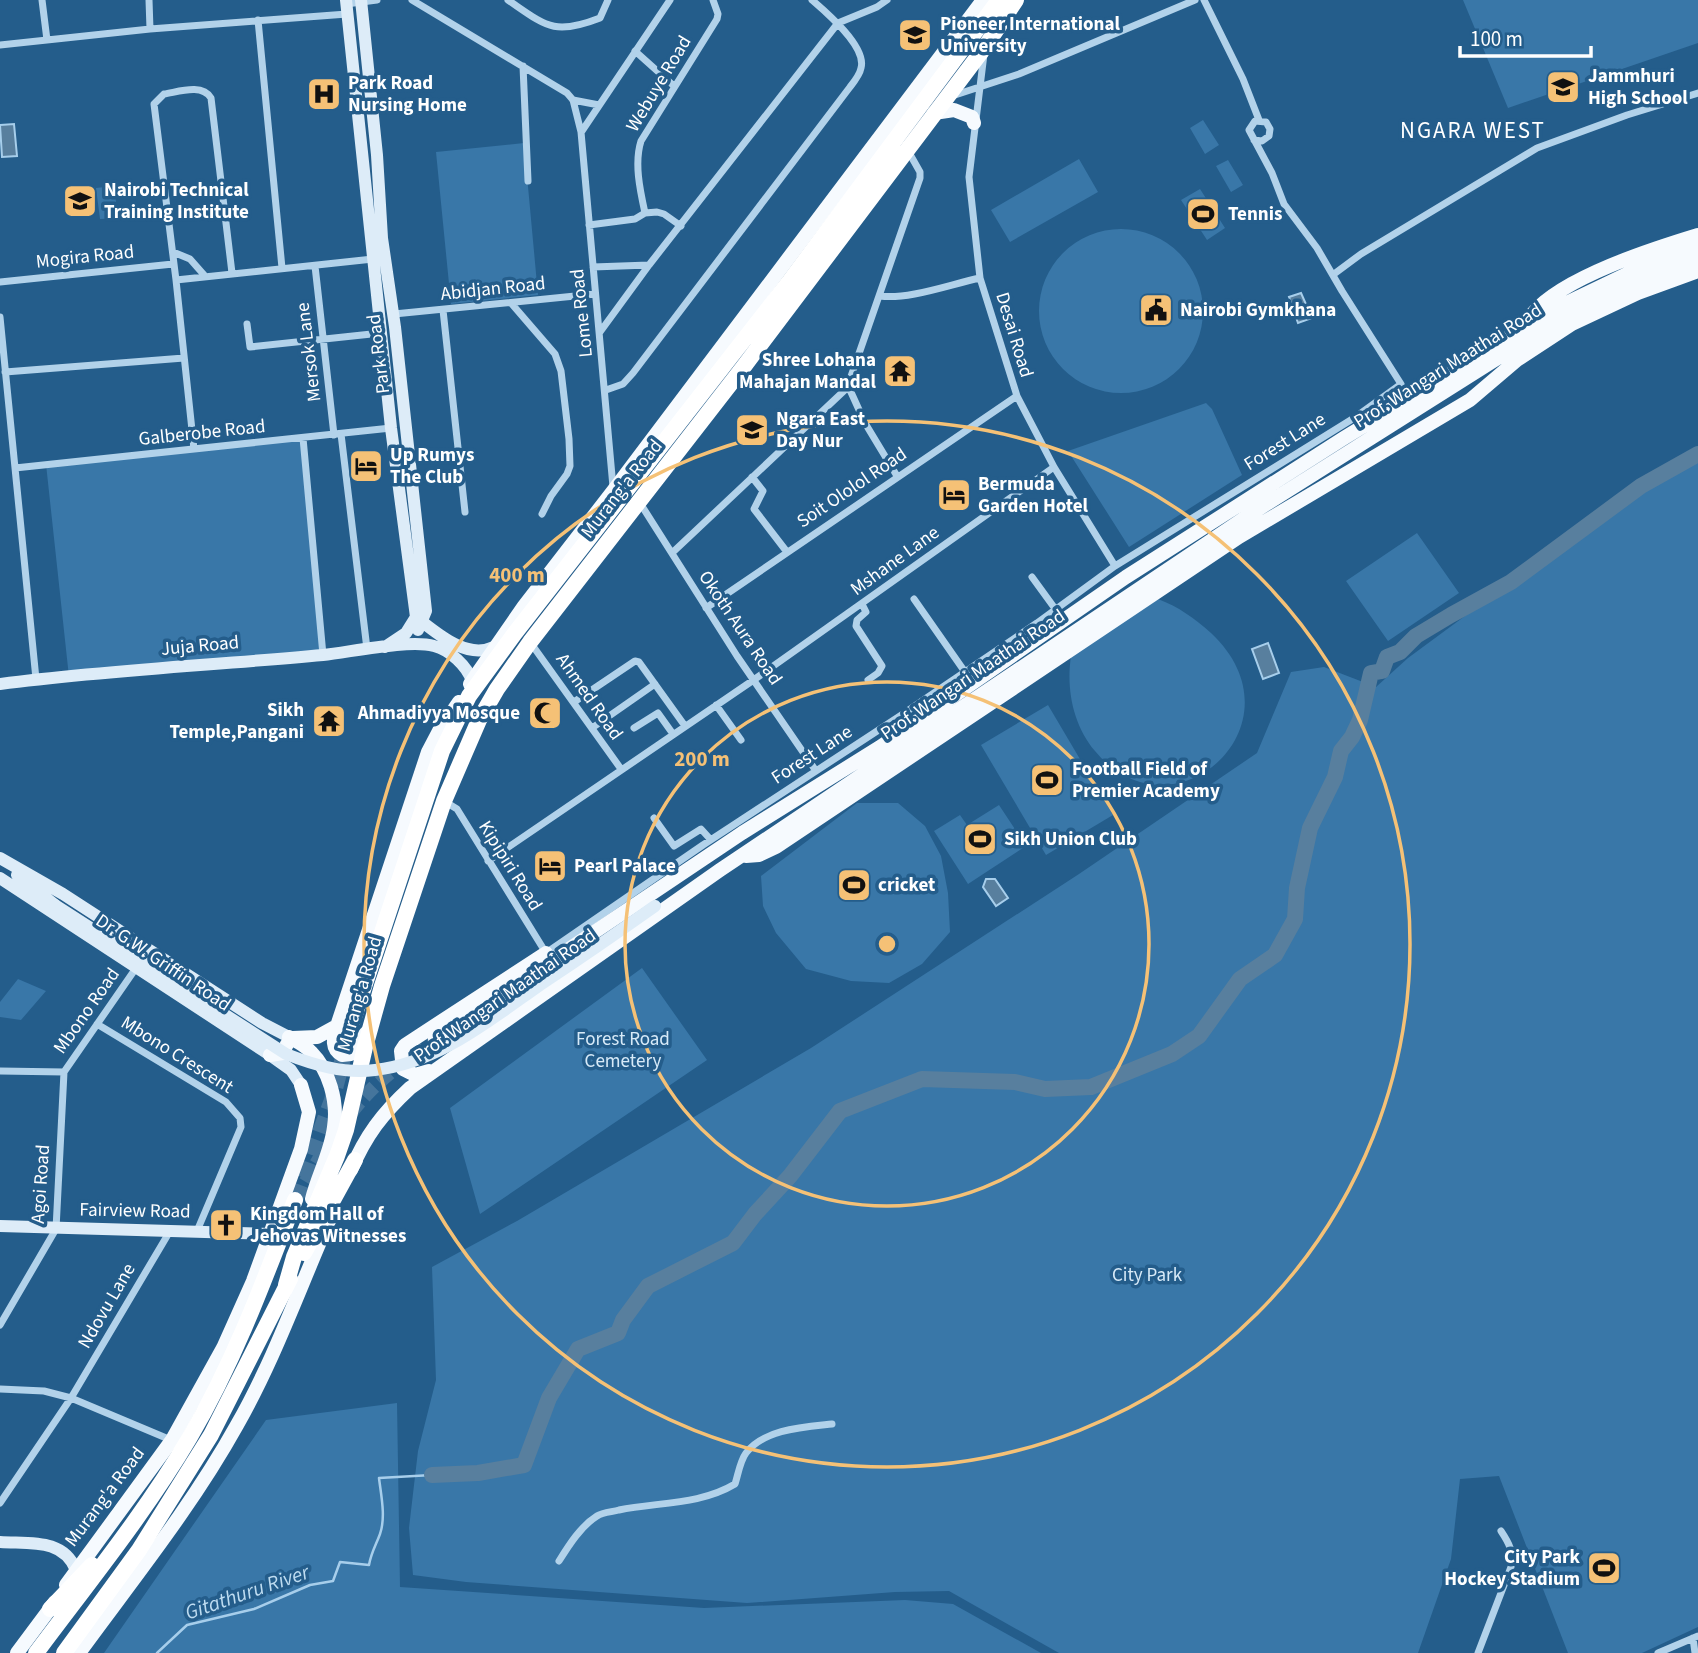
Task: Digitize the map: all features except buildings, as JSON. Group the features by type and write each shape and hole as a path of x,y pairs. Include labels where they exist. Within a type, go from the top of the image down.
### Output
{"highway":[{"name":"Murang'a Road","path":"353,1020 442,751 463,701 902,133 999,0"},
{"name":"Murang'a Road","path":"286,1285 293,1257 346,1130 371,1025 444,801 479,720 530,642 985,47 1016,0"},
{"name":"Prof. Wangari Maathai Road","path":"332,1203 355,1160"},
{"name":"Murang'a Road","path":"36,1653 165,1478 226,1368 259,1294 295,1200"},
{"name":"Murang'a Road","path":"64,1653 139,1550 211,1434 286,1285 332,1203"},
{"path":"50,1609 74,1582 116,1545"},
{"path":"78,1653 139,1550"}],"main road":[{"name":"Murang'a Road","path":"463,701 494,646 984,0"},
{"name":"Park Road","path":"361,1 382,238 394,314 426,611 419,619"},
{"name":"Park Road","path":"346,6 391,428 419,619"},
{"path":"934,113 954,110 968,114 974,123"},
{"path":"1524,326 1536,310 1588,276 1627,259 1698,235"},
{"name":"Prof. Wangari Maathai Road","path":"355,1160 377,1121 410,1088 720,870 1246,517 1514,355 1595,294 1633,271 1698,248"},
{"name":"Prof. Wangari Maathai Road","path":"435,1040 871,752 1126,577 1524,326 1595,294 1698,260"},
{"path":"1514,355 1638,293 1698,271"},
{"path":"403,645 414,635 419,619"},
{"path":"419,619 442,637 462,646 481,651 494,646"},
{"path":"385,648 406,634 419,619"},
{"name":"Juja Road","path":"0,684 323,655 403,645 433,645 444,650 466,670 472,681"},
{"path":"371,1025 356,1050 346,1056 338,1053 333,1044 337,1026 428,752 439,731 463,701"},
{"path":"655,906 769,817"},
{"name":"Dr. G.W. Griffin Road","path":"0,860 55,905"},
{"name":"Dr. G.W. Griffin Road","path":"0,860 63,894 262,1023 288,1036"},
{"path":"655,906 720,870"},
{"path":"0,877 55,905"},
{"name":"Dr. G.W. Griffin Road","path":"0,877 270,1055 291,1070 300,1085"},
{"name":"Prof. Wangari Maathai Road","path":"55,905 286,1054 315,1065 354,1071 376,1070 414,1062 446,1048 491,1020 655,906"},
{"path":"437,1069 415,1076 410,1074 403,1069 401,1051 412,1039 546,953"},
{"path":"270,1055 283,1053 288,1036 298,1039 317,1037 337,1026"},
{"name":"Murang'a Road","path":"288,1036 312,1052 331,1086 335,1104 334,1127 315,1189 310,1217"},
{"name":"Murang'a Road","path":"17,1653 172,1440 223,1348 253,1281 308,1124 309,1112 300,1085"},
{"path":"78,1653 168,1531 236,1428 260,1382 355,1160"},
{"name":"Fairview Road","path":"0,1226 270,1234"},
{"path":"0,1542 54,1546 66,1554 76,1570"}],"street":[{"path":"42,0 47,40"},
{"path":"149,0 150,29"},
{"path":"0,45 258,20 377,0"},
{"path":"412,0 542,76 573,100 599,105"},
{"path":"508,0 548,27 575,28 600,18 608,0"},
{"path":"581,132 670,0"},
{"name":"Webuye Road","path":"645,213 638,150 674,86 717,19 713,0"},
{"path":"606,390 618,388 633,373 850,87 862,64 851,40 838,23 812,0"},
{"path":"600,332 838,23 887,0"},
{"path":"945,98 1019,74 1195,0"},
{"path":"1204,0 1259,120"},
{"path":"258,20 282,268"},
{"name":"Desai Road","path":"985,47 969,177 980,278 1017,396 1054,467 1115,566"},
{"path":"635,51 674,86"},
{"path":"523,66 528,181"},
{"path":"194,449 155,104 164,94 201,90 207,92 211,98 233,273"},
{"path":"1259,120 1249,127 1284,204 1334,275 1361,254 1537,148 1627,115 1698,93"},
{"name":"Lome Road","path":"573,100 581,132 613,491"},
{"path":"1254,140 1262,141 1270,133 1266,122 1259,120"},
{"path":"361,148 376,147"},
{"path":"672,553 847,388 920,178 920,172 907,149"},
{"path":"589,225 635,219 645,213 664,214 681,226"},
{"path":"173,252 190,259 205,276"},
{"path":"176,280 373,260"},
{"name":"Mogira Road","path":"0,282 173,264"},
{"path":"593,267 649,265"},
{"name":"Mersok Lane","path":"315,266 367,650"},
{"name":"Forest Lane","path":"737,824 1056,610 1115,566 1354,418 1401,384 1334,275"},
{"path":"880,296 892,297 921,292 980,278"},
{"name":"Abidjan Road","path":"394,314 595,294"},
{"path":"511,303 555,354 561,371 570,466 542,514"},
{"path":"443,310 465,512"},
{"path":"0,317 36,679"},
{"path":"247,324 250,347 381,333"},
{"path":"5,372 184,358"},
{"path":"847,388 897,476"},
{"name":"Soit Ololol Road","path":"705,608 1017,396"},
{"name":"Galberobe Road","path":"15,468 391,428"},
{"path":"303,438 323,655"},
{"name":"Mshane Lane","path":"488,861 862,604 1054,467"},
{"path":"752,477 763,491 754,509 787,552"},
{"name":"Okoth Aura Road","path":"639,502 705,608 816,771"},
{"path":"1032,577 1056,610"},
{"path":"914,599 965,672"},
{"path":"862,604 866,612 857,620 856,626 882,666 878,673 868,680"},
{"name":"Ahmed Road","path":"530,642 621,769"},
{"path":"574,702 635,661 639,662 685,726"},
{"path":"592,728 655,684"},
{"path":"716,705 741,740"},
{"path":"634,728 658,713 673,734"},
{"name":"Kipipiri Road","path":"444,801 457,808 546,953"},
{"path":"654,818 682,859"},
{"name":"Prof. Wangari Maathai Road","path":"546,953 737,824"},
{"path":"674,846 701,829 710,840"},
{"name":"Mbono Road","path":"64,1072 136,968"},
{"name":"Mbono Crescent","path":"97,1024 226,1102 240,1118 241,1127 197,1231"},
{"path":"0,1071 64,1072"},
{"name":"Agoi Road","path":"0,1325 56,1229 64,1072"},
{"name":"Ndovu Lane","path":"0,1503 71,1398 170,1230"},
{"path":"0,1389 44,1391 71,1398 172,1440"},
{"path":"559,1562 572,1540 598,1515 632,1507 678,1503 721,1493 735,1484 745,1454 763,1439 796,1428 832,1424"},
{"path":"1478,1653 1513,1559 1511,1546 1501,1531"},
{"path":"1658,1653 1696,1637 1695,1653"}],"green space":[{"path":"1463,0 1698,0 1698,43 1508,108"},
{"path":"1203,120 1219,145 1205,154 1190,128"},
{"path":"524,143 538,295 451,304 436,152"},
{"path":"1079,159 1098,192 1010,242 991,210"},
{"path":"1228,160 1243,185 1231,192 1216,166"},
{"path":"114,186 118,218 100,219 96,188"},
{"name":"Tennis","path":"1200,189 1225,228 1207,240 1181,200"},
{"path":"1121,229 1152,236 1179,253 1196,280 1203,311 1196,342 1179,369 1152,386 1121,393 1090,386 1063,369 1046,342 1039,311 1046,280 1063,253 1090,236"},
{"path":"1206,403 1212,409 1242,475 1129,547 1068,451"},
{"path":"303,438 323,655 69,677 46,464"},
{"name":"City Park","path":"1698,457 1698,1627 1642,1653 1568,1653 1499,1476 1460,1479 1451,1559 1418,1653 1059,1653 949,1591 895,1592 747,1603 466,1582 413,1575 409,1528 418,1451 436,1380 432,1267 517,1221 811,1048 1079,874 1257,753 1291,672 1324,667 1376,687 1408,658 1641,486"},
{"path":"1417,533 1459,593 1388,641 1346,581"},
{"path":"1158,599 1186,613 1211,633 1237,668 1245,703 1237,735 1219,761 1192,779 1160,785 1126,777 1095,751 1076,718 1070,681 1071,656"},
{"name":"Football Field of Premier Academy","path":"1048,705 1113,815 1046,855 981,745"},
{"name":"cricket","path":"857,803 898,803 925,826 941,856 948,893 950,932 922,964 889,983 851,981 806,969 776,933 763,906 761,876"},
{"name":"Sikh Union Club","path":"999,805 1026,846 968,884 934,831 960,815 967,825"},
{"name":"Forest Road Cemetery","path":"642,968 707,1060 480,1214 450,1108"},
{"path":"18,979 46,991 21,1020 0,1017 0,1002"},
{"path":"397,1403 400,1587 704,1608 905,1600 953,1604 1041,1653 104,1653 266,1420"}],"shaded area":[{"path":"14,124 17,156 2,157 0,125"},
{"path":"1301,293 1312,318 1298,323 1289,297"},
{"path":"1268,643 1279,673 1263,679 1252,649"},
{"path":"986,879 995,879 1008,898 996,906 983,887"}],"waterway":[{"path":"432,1475 478,1473 524,1465 549,1398 578,1349 618,1333 623,1320 648,1286 733,1243 840,1111 922,1079 1015,1082 1045,1089 1091,1087 1172,1054 1199,1036 1240,979 1275,955 1295,919 1297,888 1310,828 1335,777 1341,751 1360,720 1371,673 1382,671 1387,657 1400,652 1416,636 1511,582 1641,486 1698,454"},
{"name":"Gitathuru River","path":"157,1653 187,1625 254,1609 310,1585 333,1581 340,1562 369,1565 383,1520 379,1478 432,1475"}],"tunnel":[{"path":"295,1200 332,1100 353,1020"},
{"path":"351,1113 380,1082 435,1039"},
{"path":"295,1200 326,1147"}],"place":[{"name":"Pioneer International University","path":"915,35"},
{"name":"Jammhuri High School","path":"1563,87"},
{"name":"Park Road Nursing Home","path":"324,94"},
{"name":"Nairobi Technical Training Institute","path":"80,201"},
{"name":"Tennis","path":"1203,214"},
{"name":"Nairobi Gymkhana","path":"1156,310"},
{"name":"Shree Lohana Mahajan Mandal","path":"900,371"},
{"name":"Ngara East Day Nur","path":"752,430"},
{"name":"Up Rumys The Club","path":"366,466"},
{"name":"Bermuda Garden Hotel","path":"954,495"},
{"name":"Ahmadiyya Mosque","path":"545,713"},
{"name":"Sikh Temple,Pangani","path":"329,721"},
{"name":"Football Field of Premier Academy","path":"1047,780"},
{"name":"Sikh Union Club","path":"980,839"},
{"name":"Pearl Palace","path":"550,866"},
{"name":"cricket","path":"854,885"},
{"name":"Kingdom Hall of Jehovas Witnesses","path":"226,1225"},
{"name":"City Park Hockey Stadium","path":"1604,1568"}],"district":[{"name":"NGARA WEST","path":"1473,130"}]}
